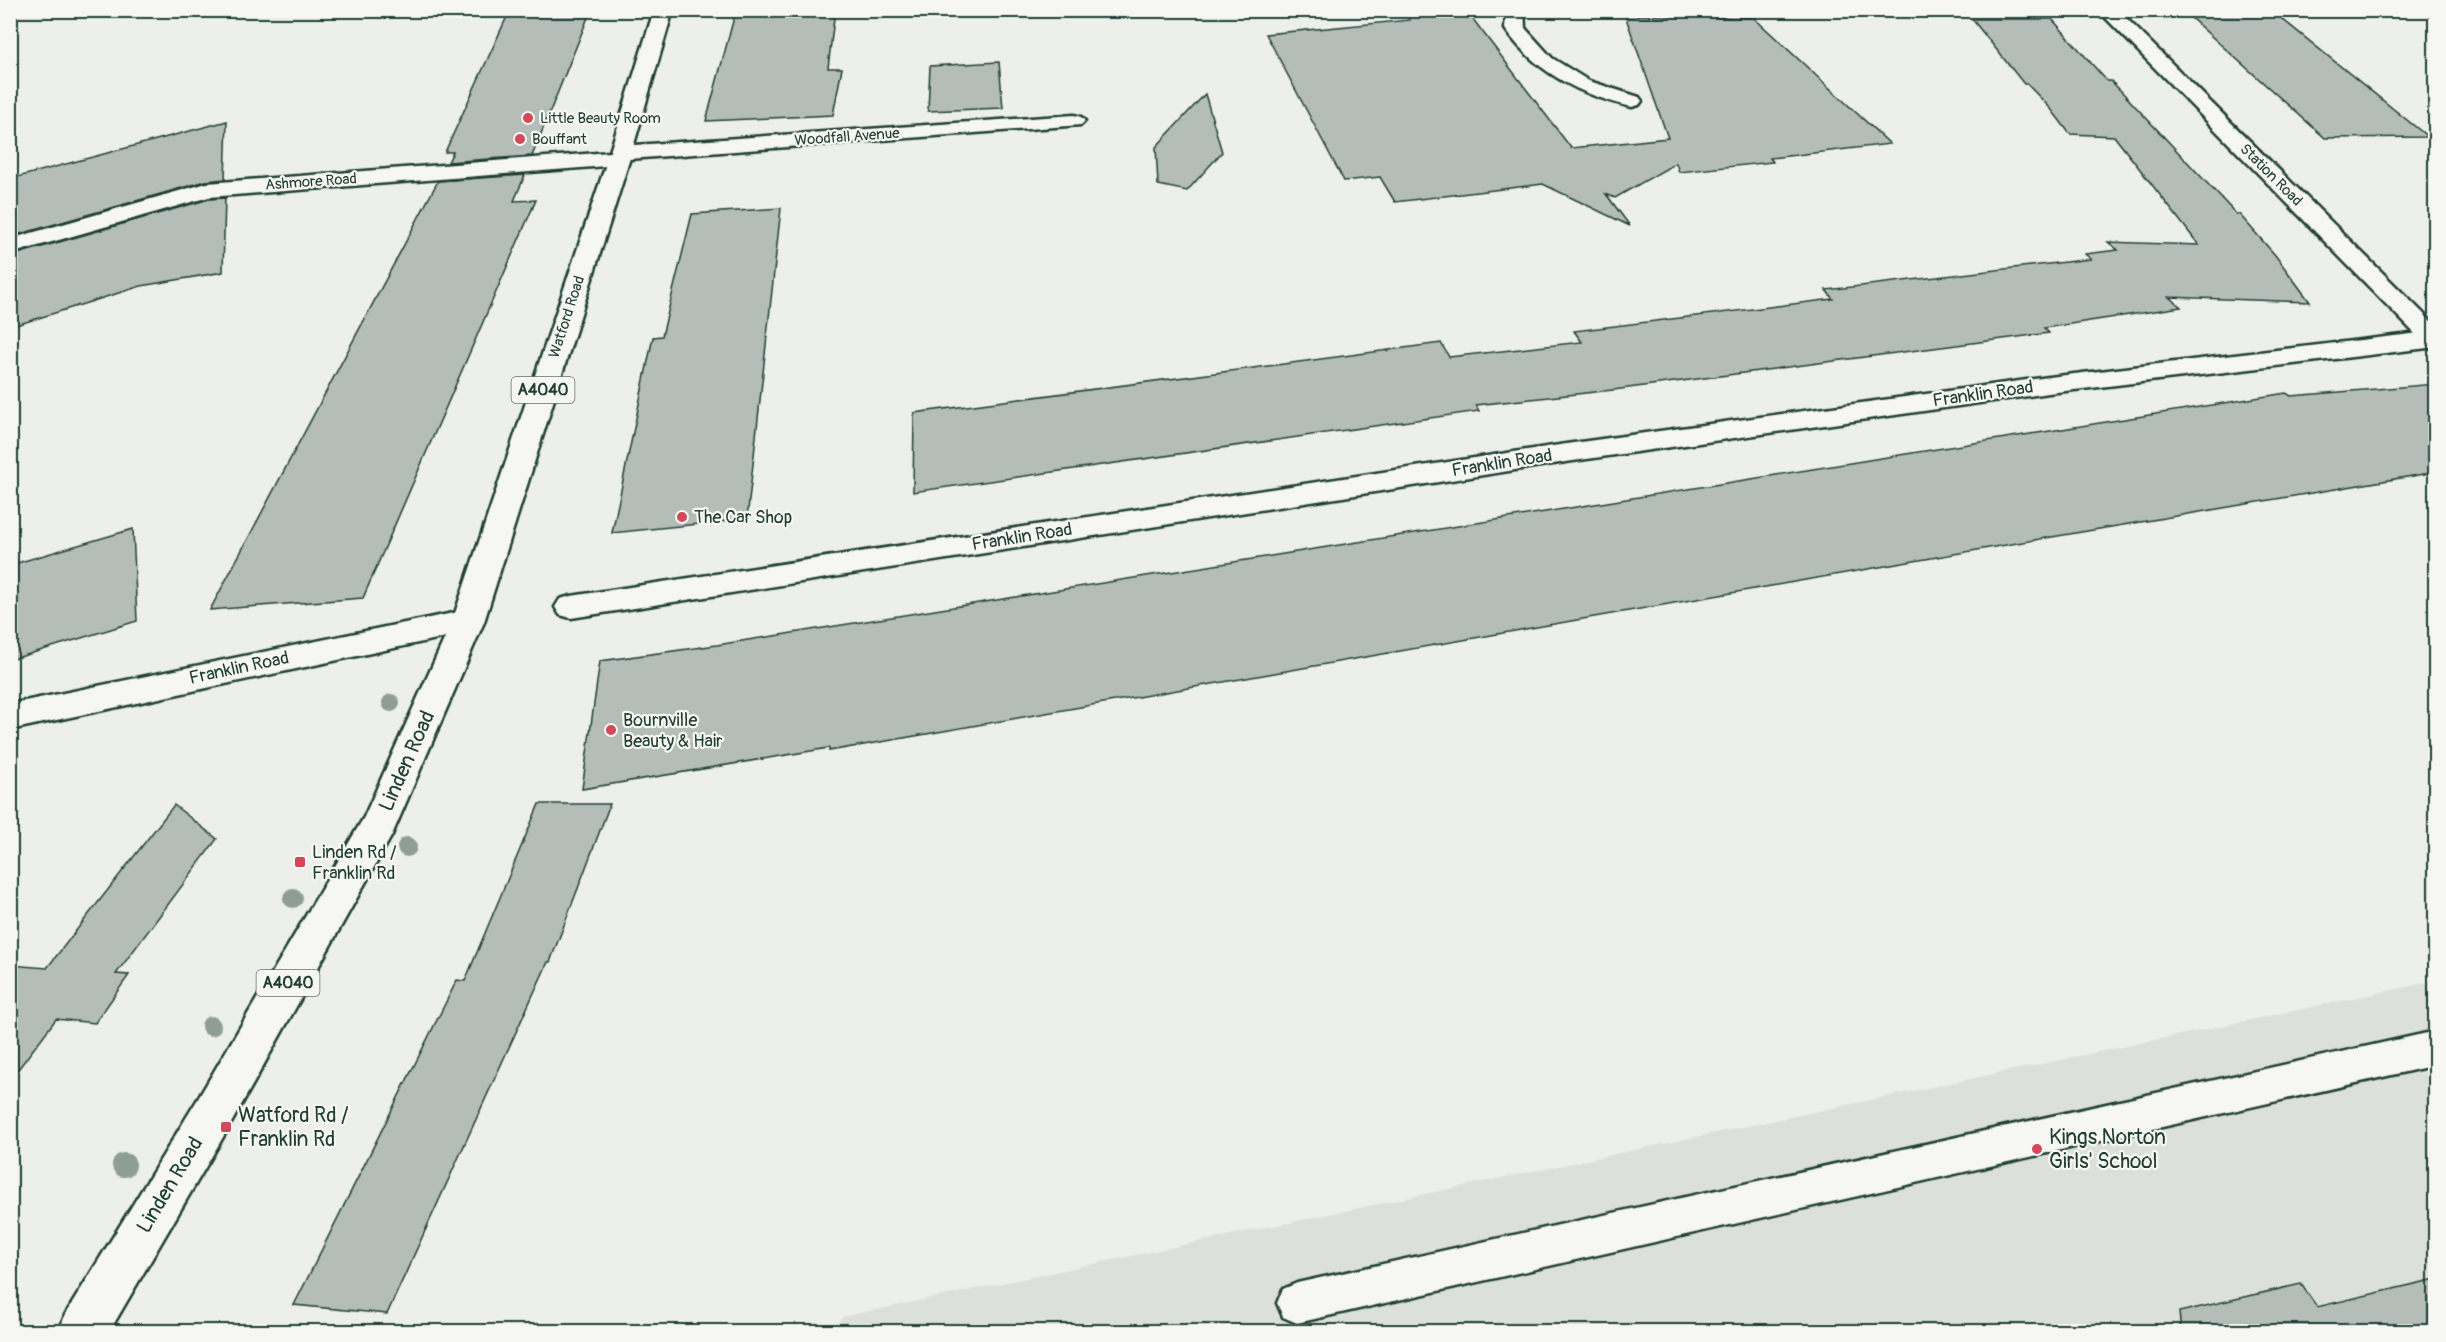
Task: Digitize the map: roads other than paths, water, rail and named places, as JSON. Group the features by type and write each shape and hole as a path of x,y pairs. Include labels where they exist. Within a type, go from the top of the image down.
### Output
{"main road":[{"name":"Watford Road","path":"468,622 664,10"},
{"path":"1515,10 1515,29 1545,62 1582,85 1632,101"},
{"name":"Station Road","path":"2107,10 2435,339"},
{"name":"Woodfall Avenue","path":"619,155 1074,121"},
{"name":"Ashmore Road","path":"10,247 207,190 619,155"},
{"name":"Franklin Road","path":"571,607 1589,450 2049,385 2435,339"},
{"name":"Franklin Road","path":"10,717 468,622"},
{"name":"Linden Road","path":"82,1332 214,1112 379,824 468,622"}],"lane":[{"path":"1298,1303 2436,1048"}],"place":[{"name":"Little Beauty Room","path":"528,118"},
{"name":"Bouffant","path":"520,139"},
{"name":"The Car Shop","path":"682,517"},
{"name":"Bournville Beauty & Hair","path":"611,730"},
{"name":"Linden Rd / Franklin Rd","path":"300,862"},
{"name":"Watford Rd / Franklin Rd","path":"226,1127"},
{"name":"Kings Norton Girls' School","path":"2037,1149"}]}
